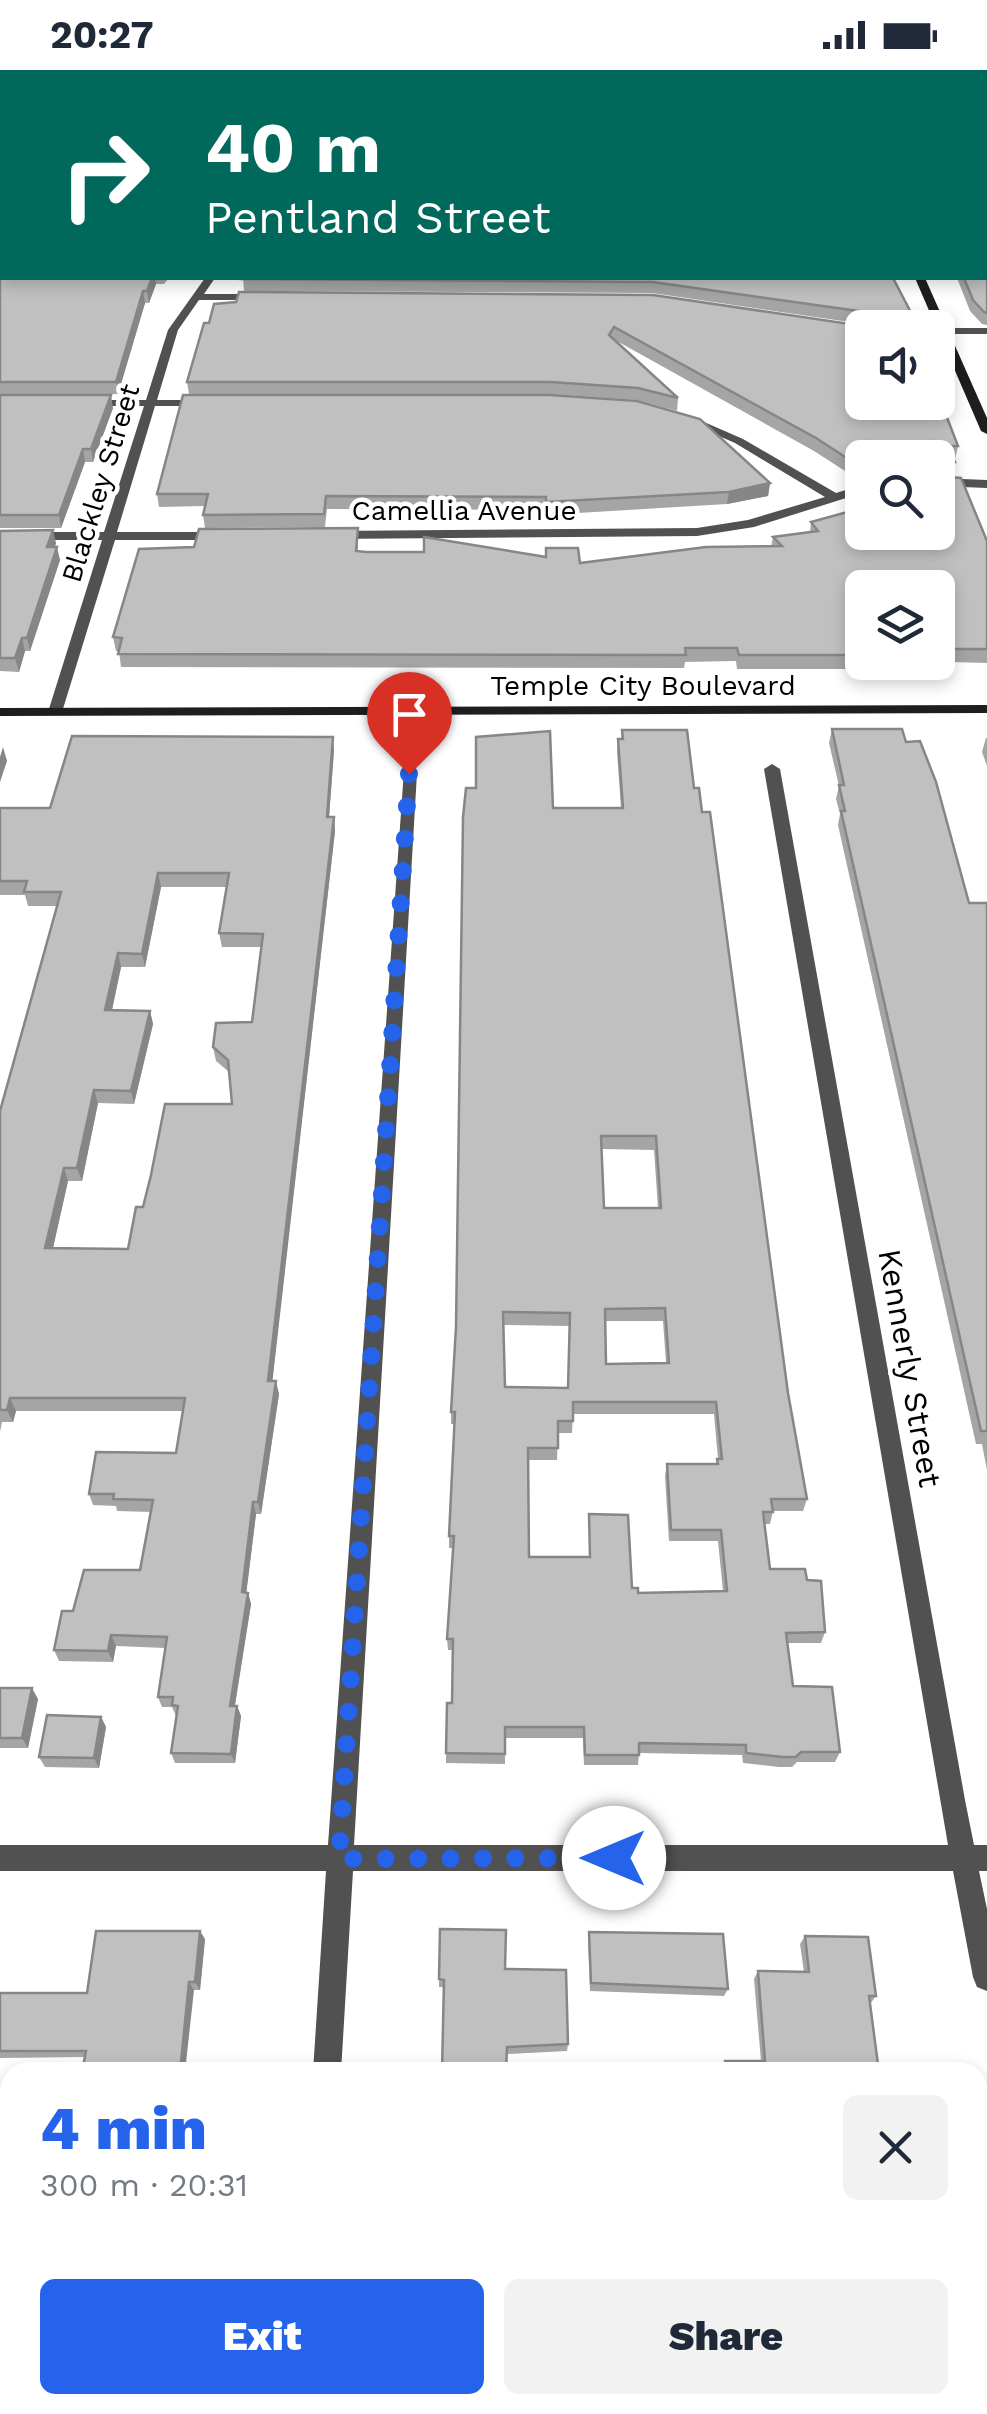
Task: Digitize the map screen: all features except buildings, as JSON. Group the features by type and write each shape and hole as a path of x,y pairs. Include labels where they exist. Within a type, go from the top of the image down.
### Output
{"main road":[{"path":"921,280 931,310"},
{"path":"955,365 987,431"},
{"name":"Temple City Boulevard","path":"0,712 987,710"}],"street":[{"name":"Blackley Street","path":"55,712 173,330 209,280"},
{"path":"198,297 276,297"},
{"path":"955,332 987,331"},
{"path":"70,403 215,403"},
{"path":"668,414 739,442 832,496"},
{"path":"955,483 987,484"},
{"name":"Camellia Avenue","path":"318,535 697,532 750,524 845,493"},
{"path":"0,536 240,536"},
{"name":"Kennerly Street","path":"772,769 949,1780 977,1858 987,1977"},
{"path":"328,2062 409,774"},
{"path":"0,1858 977,1858"}],"route":[{"path":"409,774 339,1859 614,1858"}]}
